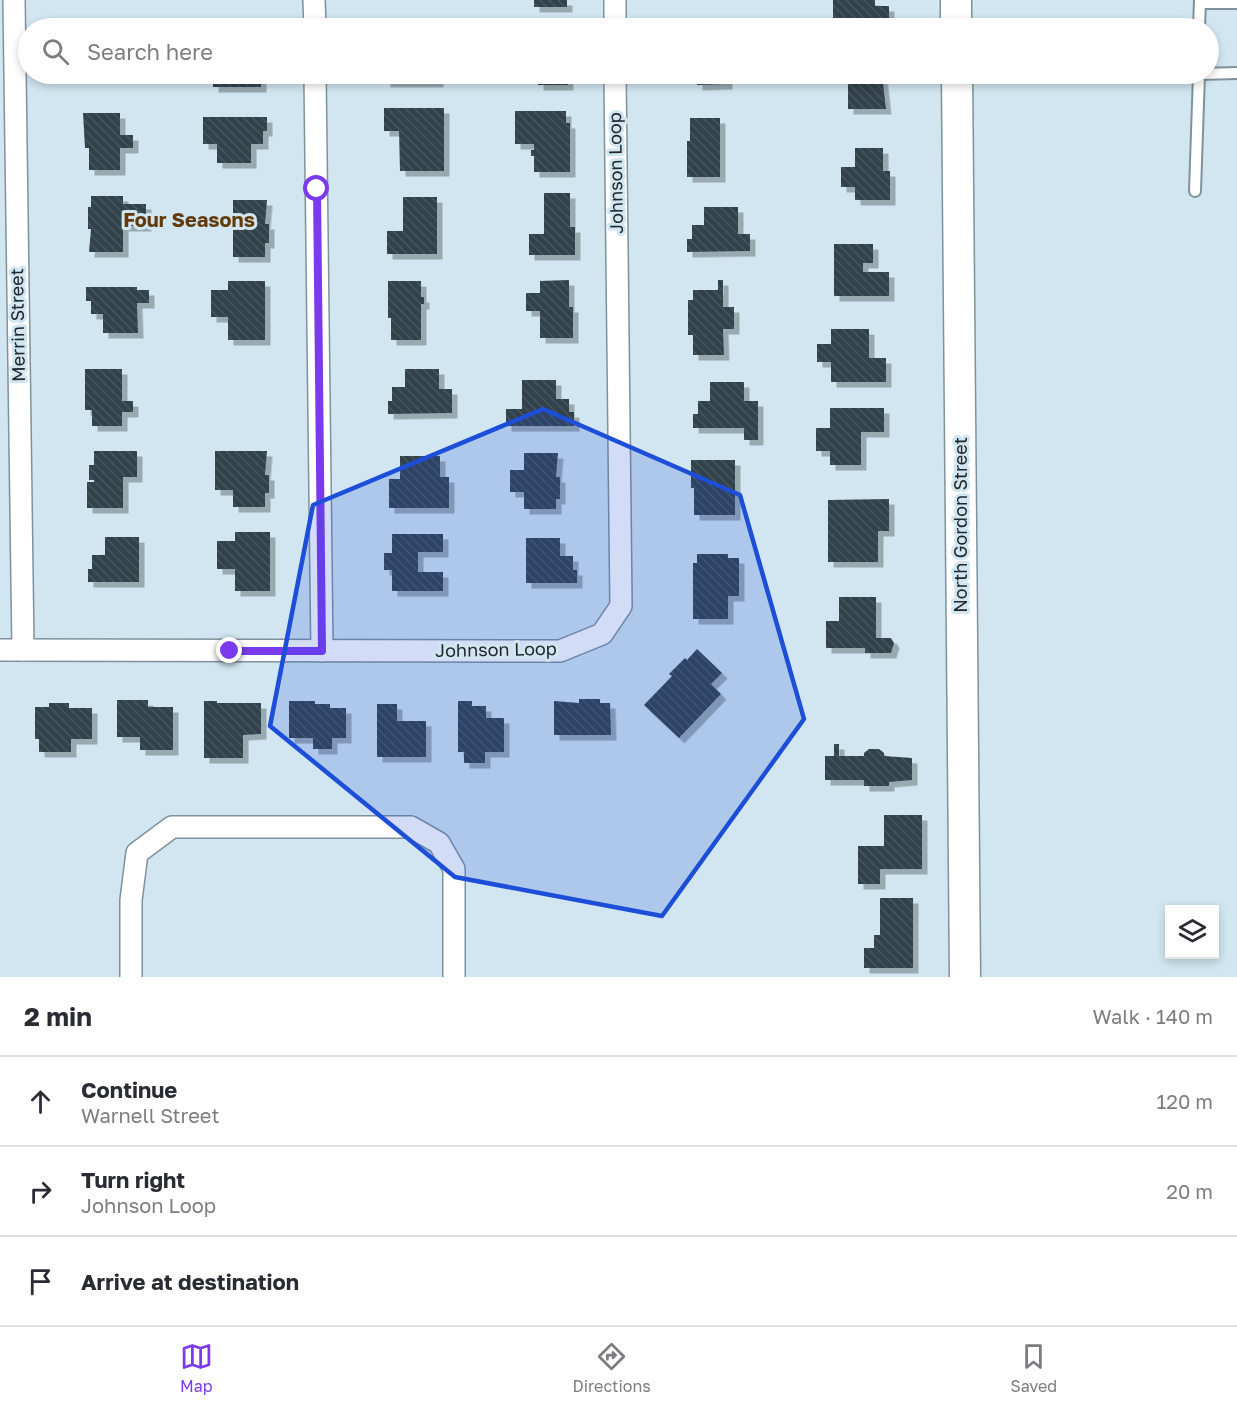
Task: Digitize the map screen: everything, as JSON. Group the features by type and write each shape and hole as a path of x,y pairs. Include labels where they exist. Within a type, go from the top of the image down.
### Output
{"street":[{"name":"Merrin Street","path":"14,0 23,650"},
{"path":"314,0 315,18"},
{"path":"615,0 615,18"},
{"path":"956,0 956,18"},
{"path":"315,84 322,651"},
{"name":"Johnson Loop","path":"0,650 560,651 602,634 621,606 615,84"},
{"name":"North Gordon Street","path":"957,84 964,977"},
{"path":"131,977 131,900 137,852 172,826 411,826 439,843 453,869 454,977"}],"lane":[{"path":"1199,18 1200,1 1237,3"},
{"path":"1219,73 1237,73"},
{"path":"1195,191 1199,84"}],"highlighted area":[{"path":"543,409 740,495 804,719 662,916 455,877 270,726 313,505"}],"building":[{"path":"534,0 567,0 567,7 534,7"},
{"path":"833,0 875,0 875,6 889,6 889,18 833,18"},
{"path":"213,84 261,84 261,87 213,87"},
{"path":"538,84 568,84 568,85"},
{"path":"848,84 883,84 886,109 848,109"},
{"path":"384,108 444,108 444,171 400,171 399,131 384,131"},
{"path":"515,111 566,111 566,123 570,123 570,172 534,172 534,156 531,156 531,150 534,150 534,144 515,144"},
{"path":"83,113 120,113 120,135 133,135 133,148 120,148 120,170 89,170 89,148 85,148"},
{"path":"203,117 267,117 267,131 263,131 263,144 251,144 251,163 217,163 217,144 203,144"},
{"path":"690,118 720,118 720,177 687,177 687,141 690,141"},
{"path":"855,148 883,148 883,171 890,171 890,200 855,200 855,187 841,187 841,167 855,167"},
{"path":"544,193 570,193 570,227 575,227 575,255 529,255 529,234 544,234"},
{"path":"91,196 123,196 123,204 146,204 146,226 123,226 123,252 89,252 91,229 88,229 88,207 91,207"},
{"path":"403,197 437,197 437,254 387,254 387,231 403,231"},
{"path":"233,200 267,200 265,224 269,224 269,243 265,243 265,257 233,257"},
{"path":"704,207 738,207 738,234 750,234 750,251 687,252 687,239 692,239 692,225 704,225"},
{"path":"834,244 873,244 873,263 863,263 863,272 889,272 889,296 834,296"},
{"path":"569,280 569,307 573,307 573,338 540,338 540,311 526,311 526,293 540,293 540,281"},
{"path":"718,280 723,280 723,307 734,307 734,329 723,329 724,355 693,355 693,335 688,335 688,300 693,300 693,290 718,290"},
{"path":"228,281 265,281 265,340 228,340 228,317 211,317 211,290 228,290"},
{"path":"388,281 421,281 421,297 424,297 424,304 421,304 421,340 391,340 391,318 388,318"},
{"path":"86,287 137,287 137,290 149,290 149,303 137,303 138,333 103,333 103,314 91,314 91,301 86,301"},
{"path":"831,329 869,329 869,358 886,358 886,382 831,382 831,362 817,362 817,344 831,344"},
{"path":"85,369 122,369 122,401 133,401 133,412 122,412 122,426 92,426 92,410 85,410"},
{"path":"405,369 439,369 439,389 452,389 452,413 388,414 388,401 392,401 392,387 405,387"},
{"path":"522,380 556,380 556,399 569,399 569,412 574,412 574,426 506,426 506,409 522,409"},
{"path":"710,382 744,382 744,401 758,401 758,440 744,440 744,428 693,428 693,414 698,414 698,401 710,401"},
{"path":"830,408 884,408 884,432 861,432 861,465 830,465 830,451 816,451 816,428 830,428"},
{"path":"94,451 137,451 137,477 123,477 123,508 87,508 87,482 94,482 94,480 89,480 89,465 94,465"},
{"path":"215,451 267,451 265,475 269,475 269,493 265,493 265,507 233,507 233,490 215,490"},
{"path":"524,453 558,453 556,477 560,477 560,499 556,499 556,509 524,509 524,492 510,492 510,470 524,470"},
{"path":"400,456 440,456 440,477 449,477 449,508 389,508 389,479 400,479"},
{"path":"691,460 735,460 735,515 694,515"},
{"path":"889,499 889,531 878,531 878,562 828,562 828,500"},
{"path":"235,532 270,532 270,591 235,591 235,569 217,569 217,541 235,541"},
{"path":"392,534 443,534 443,552 418,552 418,572 443,572 443,591 392,591 392,570 384,570 384,553 392,553"},
{"path":"105,537 139,537 139,582 88,582 88,569 92,569 92,555 105,555"},
{"path":"526,538 560,538 560,556 573,556 573,570 577,570 577,583 526,583"},
{"path":"697,554 728,554 728,558 739,558 739,596 728,596 728,619 693,619 693,563 697,563"},
{"path":"839,597 876,597 876,638 891,638 894,643 891,653 865,653 865,648 826,648 826,621 839,621"},
{"path":"697,649 722,673 711,684 721,694 679,738 644,705 672,676 669,674"},
{"path":"579,699 600,699 600,703 610,703 611,735 554,735 554,701 579,703"},
{"path":"117,700 148,700 148,707 173,707 173,750 140,750 140,737 117,737"},
{"path":"204,701 261,703 261,734 243,735 243,758 204,758"},
{"path":"289,701 315,701 315,704 330,704 330,708 346,708 346,738 332,738 332,749 313,749 313,738 289,738"},
{"path":"458,701 472,701 472,706 486,706 486,718 504,718 504,752 485,752 485,763 464,763 464,752 458,752"},
{"path":"49,703 69,703 69,708 92,708 92,739 71,739 71,752 39,752 39,739 35,739 35,707 49,707"},
{"path":"377,704 397,704 397,721 426,721 426,757 377,757"},
{"path":"834,744 839,744 839,756 864,756 869,749 879,749 884,756 912,758 912,780 889,782 889,786 864,786 864,780 825,780 825,756 834,756"},
{"path":"884,815 922,815 922,869 880,869 880,884 858,884 858,846 884,846"},
{"path":"880,898 913,898 913,968 864,968 864,948 874,948 874,935 880,935"}],"district":[{"name":"Four Seasons","path":"189,220"}],"route":[{"path":"230,651 322,651 317,189"}]}
